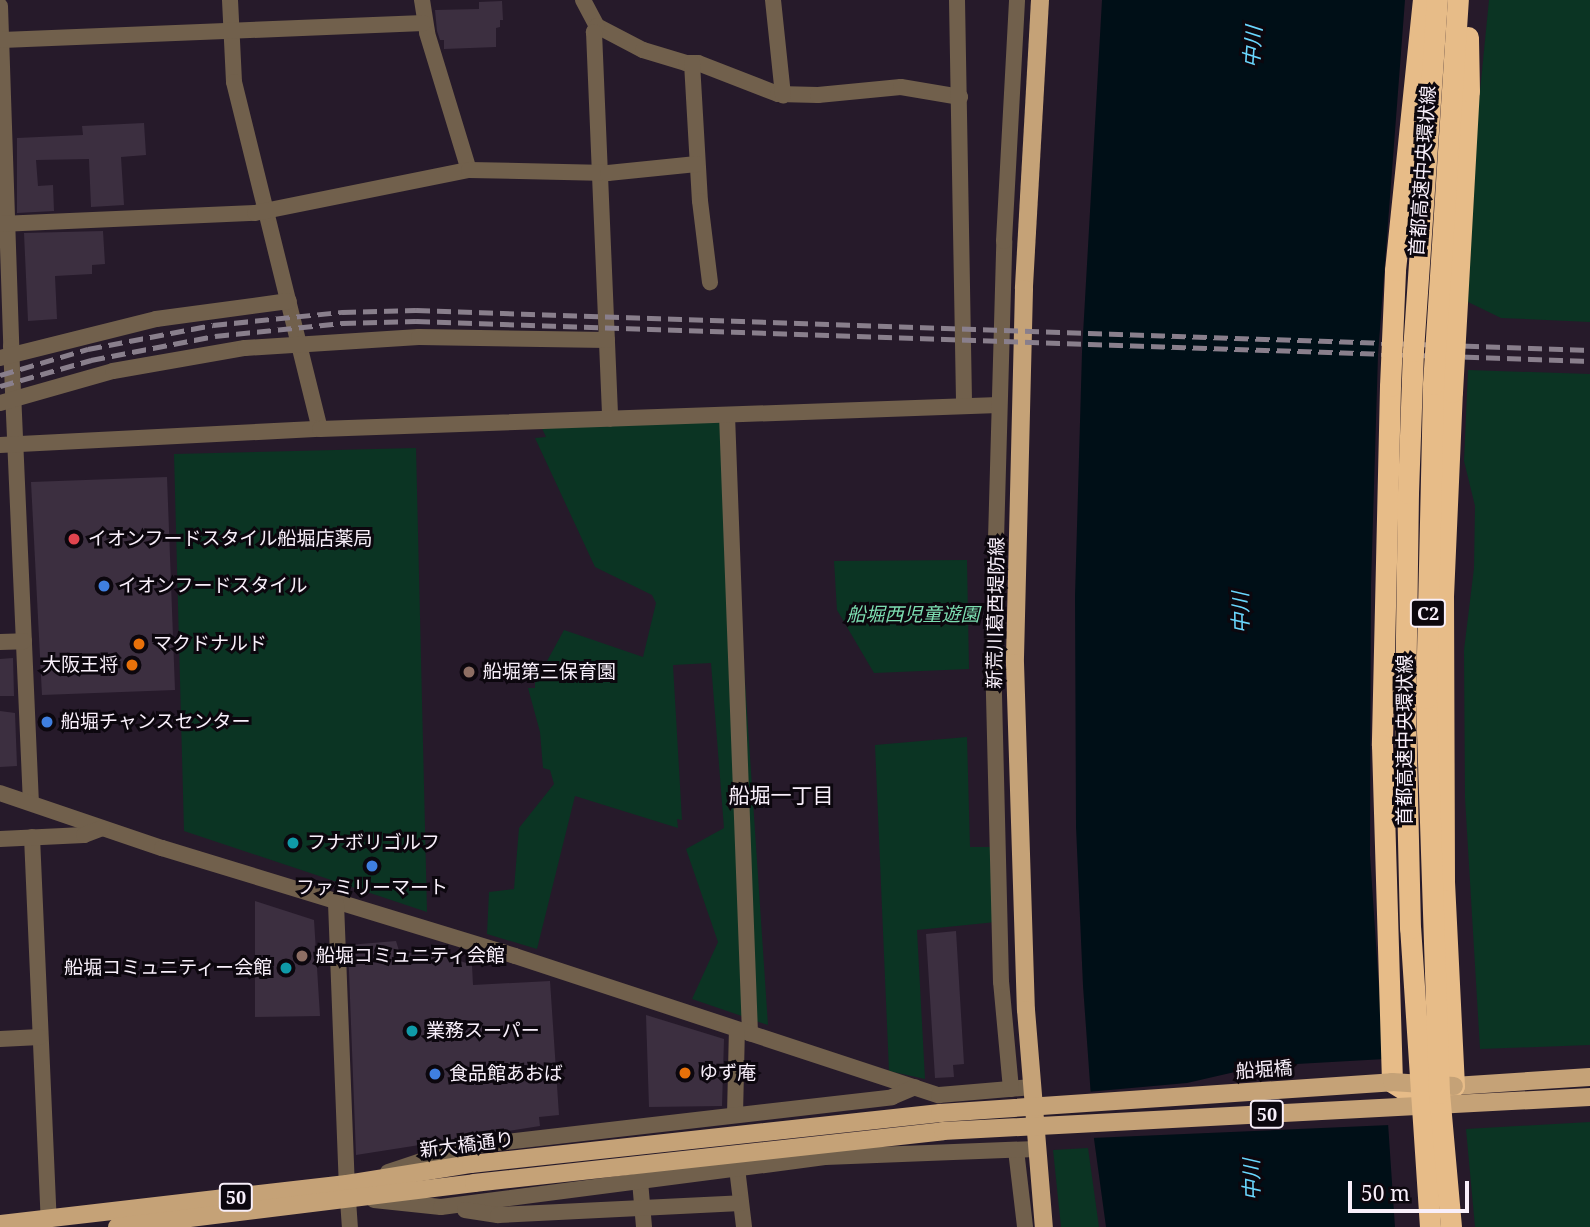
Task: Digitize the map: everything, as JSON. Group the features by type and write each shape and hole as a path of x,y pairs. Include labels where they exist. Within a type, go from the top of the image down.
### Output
{"highway":[{"path":"1423,0 1395,270 1386,477 1382,830 1392,1083 1429,1105 1454,1086 1444,880 1443,596 1469,91 1467,0"},
{"name":"首都高速中央環状線","path":"1430,1227 1410,928 1405,707 1413,351 1437,0"},
{"name":"首都高速中央環状線","path":"1451,1227 1439,1079 1426,698 1433,384 1458,0"}],"main road":[{"name":"新荒川葛西堤防線","path":"1040,0 1024,289 1015,663 1026,1010 1044,1227"},
{"name":"船堀橋","path":"942,1122 1392,1083 1454,1086 1590,1077"},
{"name":"50","path":"942,1122 1590,1097"},
{"name":"新大橋通り","path":"117,1227 355,1191 471,1164 942,1122"},
{"name":"新大橋通り","path":"0,1224 474,1182 942,1122"}],"street":[{"path":"230,0 234,82 320,429"},
{"path":"422,0 424,23 468,170"},
{"path":"583,0 597,26 643,50 692,63 783,94 818,95 901,87 960,97"},
{"path":"773,0 783,94"},
{"path":"957,0 964,406"},
{"path":"1011,1089 1001,982 993,647 1004,241 1017,0"},
{"path":"0,6 7,444 24,641 31,803"},
{"path":"2,40 424,23"},
{"path":"597,26 594,32 610,419"},
{"path":"692,63 698,164 710,282"},
{"path":"4,223 266,211 468,170 600,172 698,164"},
{"path":"6,357 156,319 289,301"},
{"path":"7,401 113,371 198,354 299,343 419,337 607,340"},
{"path":"7,444 320,429 999,405"},
{"path":"727,415 744,1032 735,1115"},
{"path":"0,642 24,641"},
{"path":"0,793 336,903 515,956 939,1095 1032,1087"},
{"path":"0,839 84,835 102,828"},
{"path":"32,837 49,1219"},
{"path":"336,903 355,1191 350,1227"},
{"path":"0,1039 40,1037"},
{"path":"355,1191 463,1147 892,1097 915,1087"},
{"path":"939,1095 996,1150"},
{"path":"441,1207 825,1157 1036,1149"},
{"path":"1016,1150 1025,1227"},
{"path":"737,1168 744,1227"},
{"path":"640,1181 643,1227"},
{"path":"355,1191 441,1207 498,1214 642,1210 741,1203"}],"green space":[{"path":"1489,0 1590,0 1590,322 1501,318 1468,302 1478,111"},
{"path":"1468,370 1590,374 1590,1045 1480,1049 1465,798 1464,650 1474,568 1475,506 1464,461"},
{"path":"727,415 732,664 744,667 768,1025 692,999 718,942 686,849 724,828 711,663 673,665 682,820 677,819 678,828 575,796 537,949 487,934 489,892 514,889 519,828 554,784 550,770 543,768 540,732 528,688 535,688 535,683 564,630 643,657 656,603 652,595 595,567 535,438 546,437 539,422"},
{"path":"416,448 427,912 184,831 174,454"},
{"name":"船堀西児童遊園","path":"967,560 969,669 874,673 837,610 834,561"},
{"path":"967,737 970,847 991,847 996,922 917,930 925,1079 889,1071 875,745"},
{"path":"1590,1122 1590,1227 1475,1227 1466,1129"},
{"path":"1088,1148 1099,1227 1061,1227 1053,1150"}],"water":[{"name":"中川","path":"1102,0 1405,0 1378,355 1371,585 1370,855 1395,1227 1106,1227 1094,1139 1083,986 1076,827 1075,596 1082,352"}],"pier":[{"path":"1385,1059 1390,1125 1091,1138 1087,1092 1187,1083 1261,1066"}],"building":[{"path":"502,1 503,20 500,20 500,27 496,28 496,47 444,49 444,40 440,40 437,31 435,10 479,9 479,2"},
{"path":"144,123 146,155 121,157 124,205 91,207 89,159 36,160 38,186 53,185 54,211 17,213 17,138 83,135 82,126"},
{"path":"103,231 105,264 92,265 92,274 55,276 57,319 28,321 24,233"},
{"name":"イオンフードスタイル","path":"167,477 175,690 42,695 31,482"},
{"path":"13,658 14,696 0,696 0,659"},
{"path":"0,711 15,713 17,766 0,767"},
{"name":"船堀コミュニティー会館","path":"255,901 314,920 320,1016 255,1017"},
{"path":"956,931 964,1064 953,1065 954,1077 935,1078 926,934"},
{"name":"業務スーパー","path":"396,941 400,954 431,951 472,965 473,985 550,981 559,1115 539,1117 540,1126 356,1155 348,945"},
{"name":"ゆず庵","path":"646,1015 724,1039 722,1106 649,1107"}],"railway":[{"path":"0,375 88,349 213,325 342,312 416,310 1590,350"},
{"path":"0,386 91,360 215,336 342,323 416,321 1590,361"}],"place":[{"name":"イオンフードスタイル船堀店薬局","path":"74,539"},
{"name":"イオンフードスタイル","path":"104,586"},
{"name":"マクドナルド","path":"139,644"},
{"name":"大阪王将","path":"132,665"},
{"name":"船堀第三保育園","path":"469,672"},
{"name":"船堀チャンスセンター","path":"47,722"},
{"name":"フナボリゴルフ","path":"293,843"},
{"name":"ファミリーマート","path":"372,866"},
{"name":"船堀コミュニティ会館","path":"302,956"},
{"name":"船堀コミュニティー会館","path":"286,968"},
{"name":"業務スーパー","path":"412,1031"},
{"name":"ゆず庵","path":"685,1073"},
{"name":"食品館あおば","path":"435,1074"}],"district":[{"name":"船堀一丁目","path":"781,795"}]}
